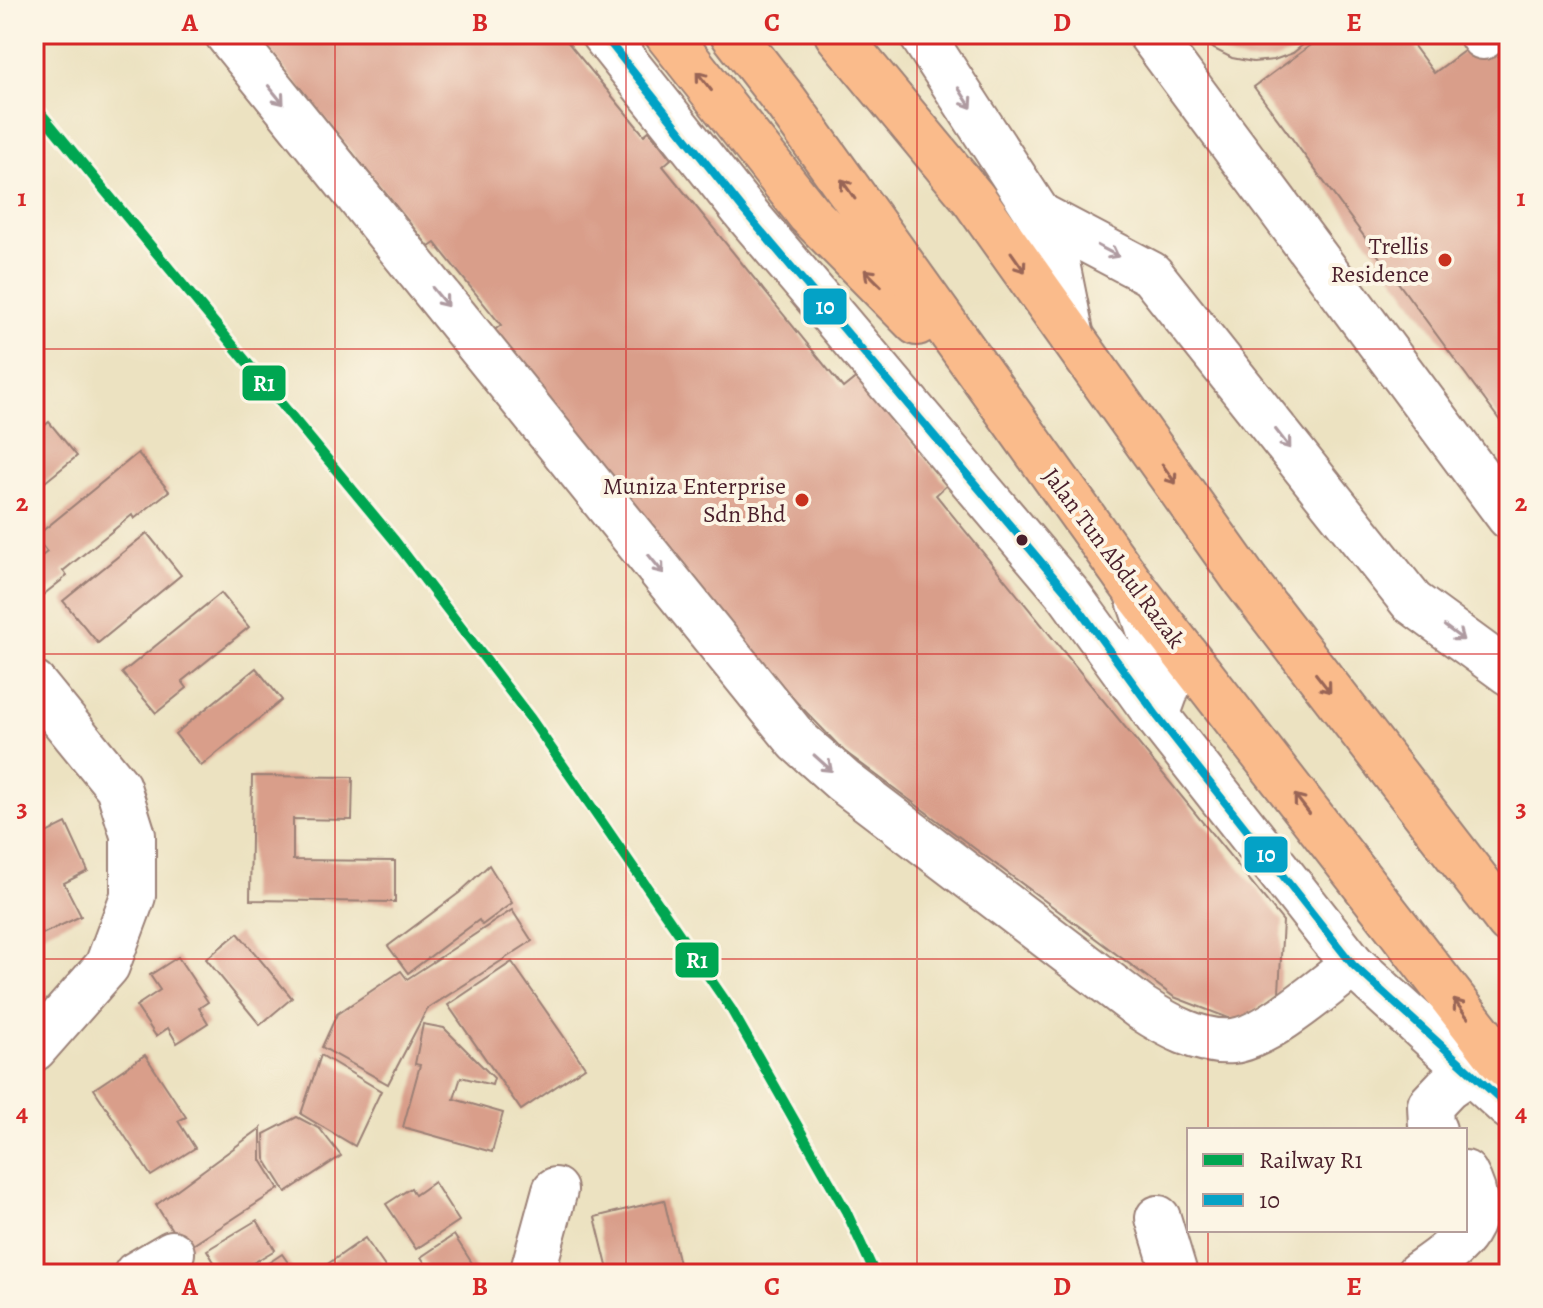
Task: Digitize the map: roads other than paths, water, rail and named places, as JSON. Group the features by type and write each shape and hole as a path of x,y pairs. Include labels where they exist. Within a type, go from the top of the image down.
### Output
{"highway":[{"path":"667,34 809,214 1007,412"},
{"name":"Jalan Tun Abdul Razak","path":"733,34 786,102 1137,592 1489,1071"},
{"path":"837,34 973,198"},
{"path":"862,34 973,198 1282,630 1509,922"}],"street":[{"path":"227,34 798,741 843,781 1141,1008 1170,1026 1209,1040 1233,1041 1252,1035 1280,1019 1353,965"},
{"path":"603,34 745,212 1069,595 1157,716 1353,965 1489,1071 1509,1107"},
{"path":"921,34 1039,215 1055,253 1072,337"},
{"path":"1150,34 1509,517"},
{"path":"1039,215 1151,274 1412,602 1509,673"},
{"path":"1137,592 1168,686 1157,716"},
{"path":"34,684 118,787 133,835 133,896 107,966 34,1049"},
{"path":"1432,1128 1430,1105 1447,1087 1489,1071"},
{"path":"1418,1274 1465,1238 1473,1214 1474,1192 1467,1177"},
{"path":"532,1274 555,1190"},
{"path":"1158,1218 1175,1274"}],"rail line":[{"name":"R1","path":"34,105 395,541 531,719 731,1009 846,1211 875,1274"}],"place":[{"name":"Trellis Residence","path":"1445,260"},
{"name":"Muniza Enterprise Sdn Bhd","path":"802,500"}]}
